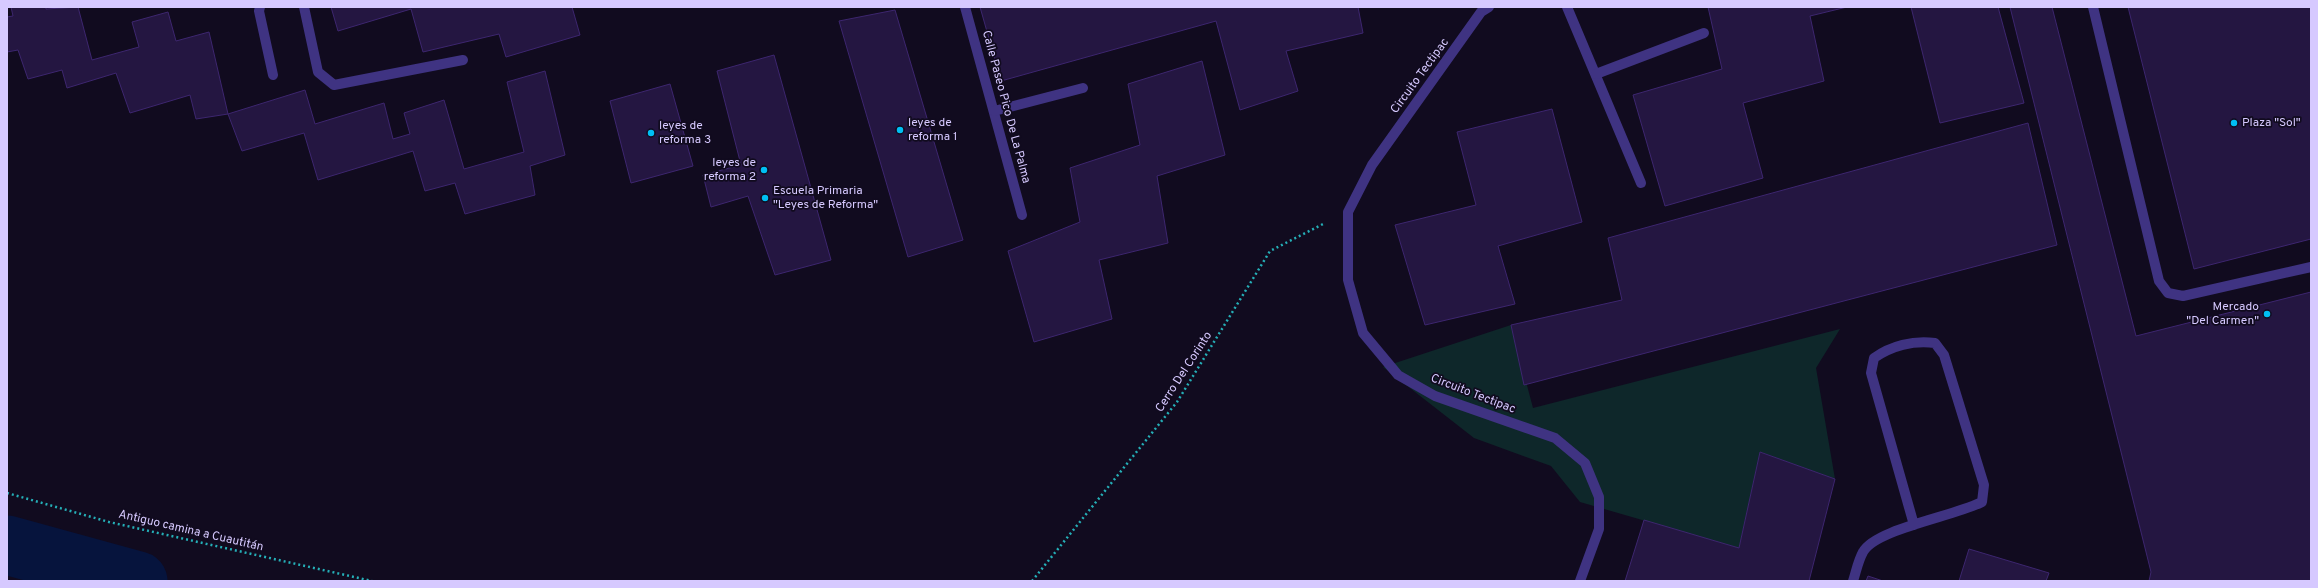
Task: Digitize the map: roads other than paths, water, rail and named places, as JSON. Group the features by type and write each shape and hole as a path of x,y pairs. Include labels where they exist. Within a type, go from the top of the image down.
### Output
{"street":[{"path":"260,7 259,11 273,75"},
{"path":"304,7 318,72 334,85 463,60"},
{"name":"Calle Paseo Pico De La Palma","path":"965,7 1022,215"},
{"path":"1567,7 1641,183"},
{"path":"2093,7 2159,281 2168,293 2183,296 2311,266"},
{"name":"Circuito Tectipac","path":"1484,9 1372,165 1348,212 1348,280 1363,334 1398,375 1435,396 1555,438 1585,463 1598,497 1599,529 1580,581"},
{"path":"1596,74 1704,33"},
{"path":"994,111 1083,88"},
{"path":"1853,581 1863,550 1880,536 1914,524 1966,510 1982,502 1984,485 1944,355 1935,343 1921,341 1886,350 1874,358 1871,373 1914,524"}],"waterway":[{"path":"7,545 138,581"}],"place":[{"name":"Plaza \"Sol\"","path":"2234,123"},
{"name":"leyes de reforma 1","path":"900,130"},
{"name":"leyes de reforma 3","path":"651,133"},
{"name":"leyes de reforma 2","path":"764,170"},
{"name":"Escuela Primaria \"Leyes de Reforma\"","path":"765,198"},
{"name":"Mercado \"Del Carmen\"","path":"2267,314"}]}
